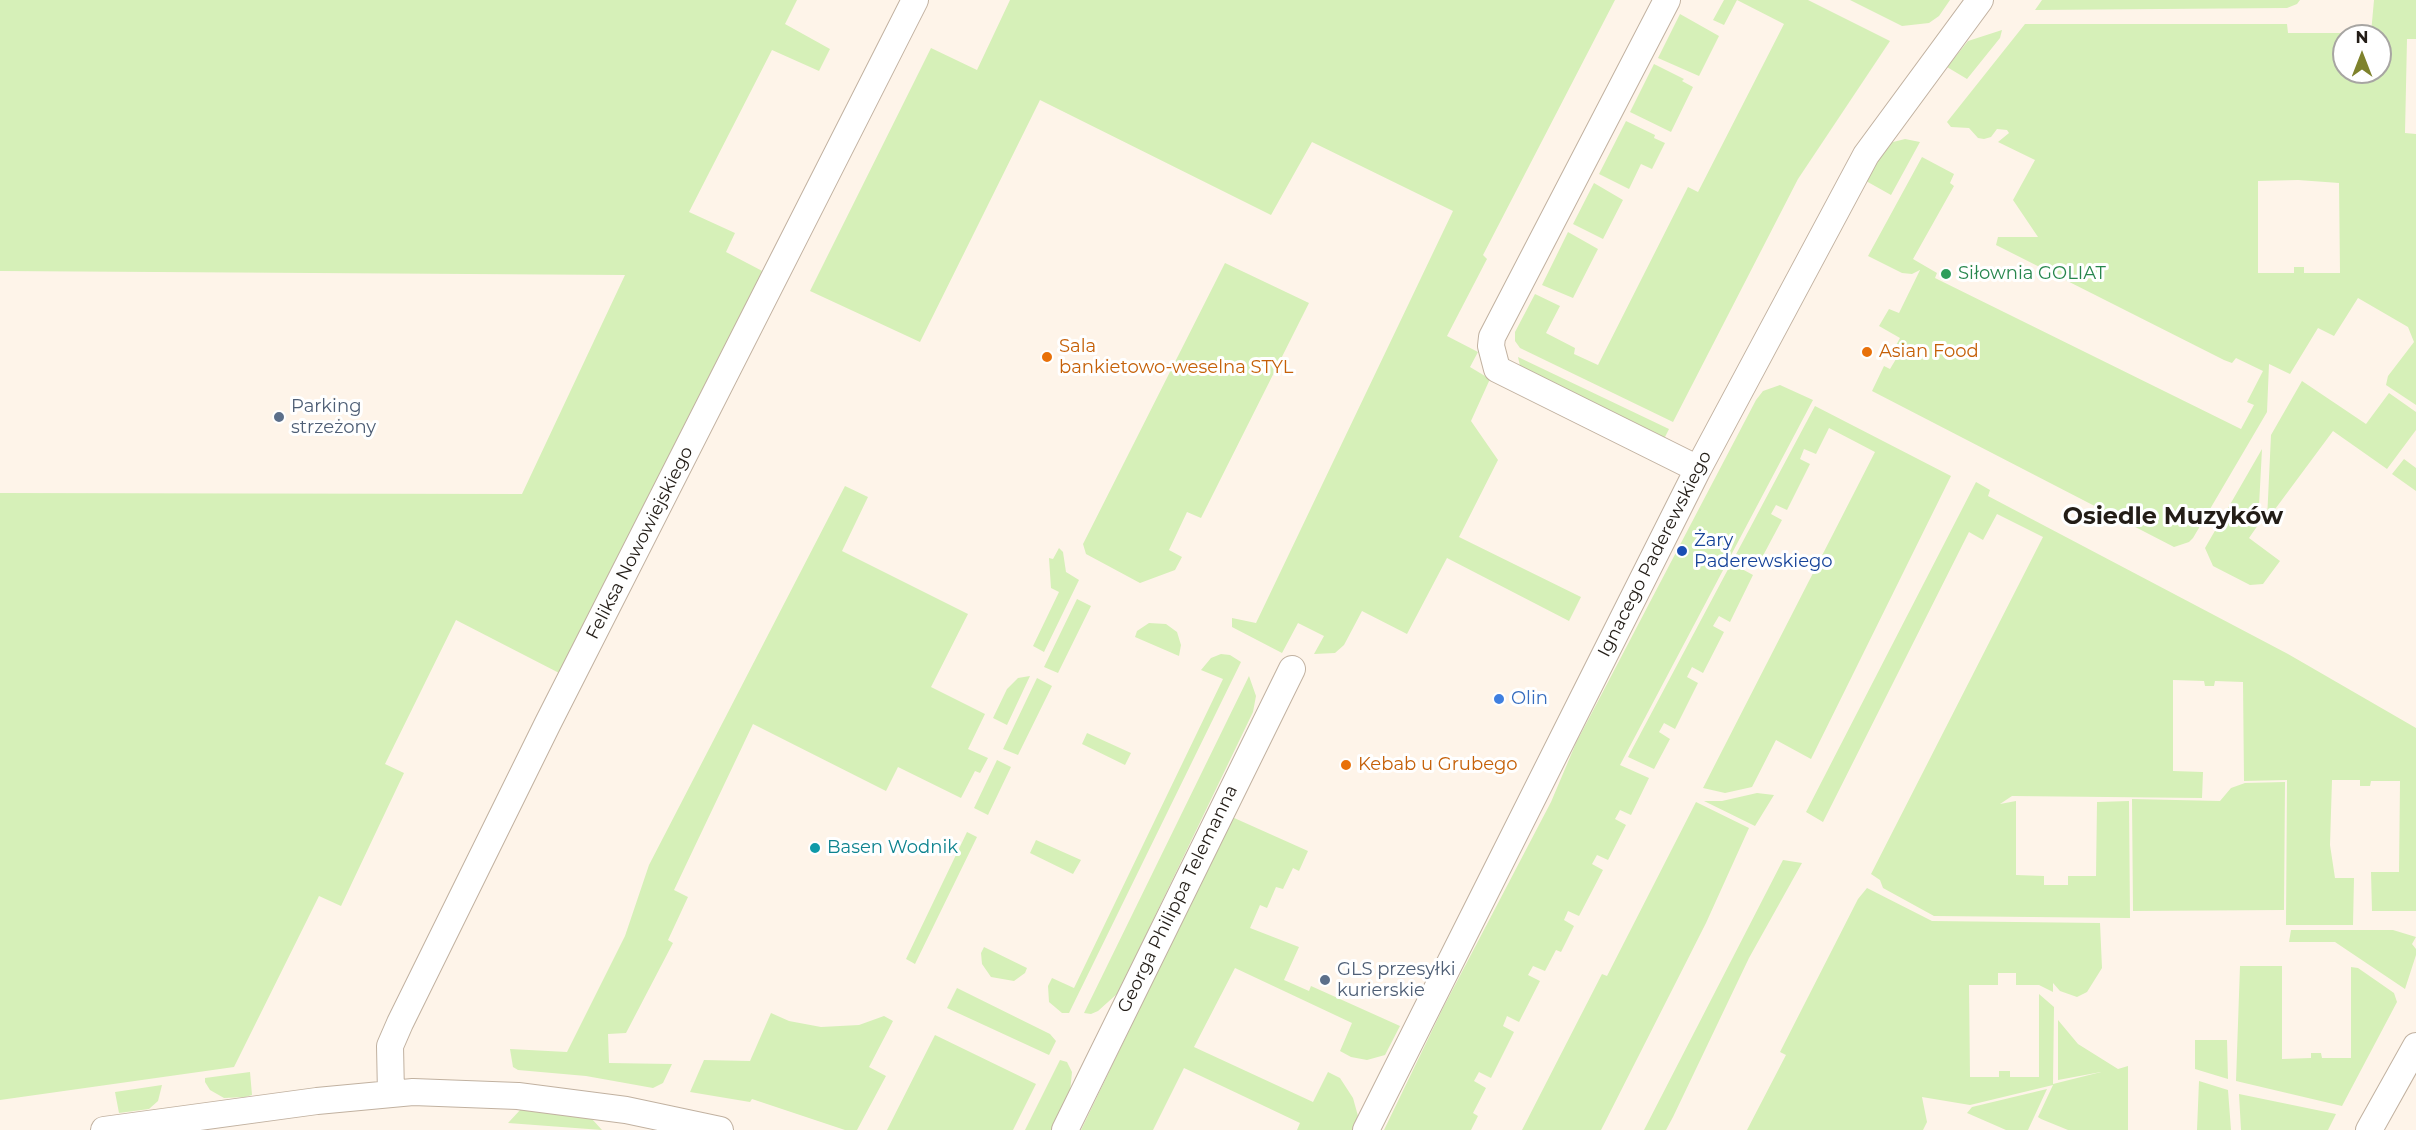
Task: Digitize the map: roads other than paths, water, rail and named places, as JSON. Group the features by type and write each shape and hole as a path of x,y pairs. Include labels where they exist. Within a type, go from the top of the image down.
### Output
{"street":[{"name":"Feliksa Nowowiejskiego","path":"391,1094 390,1046 400,1023 498,822 915,0"},
{"path":"1667,0 1498,327 1491,346 1497,369 1698,469"},
{"name":"Ignacego Paderewskiego","path":"1366,1130 1698,469 1866,155 1980,0"},
{"name":"Georga Philippa Telemanna","path":"1065,1130 1292,669"},
{"path":"2369,1130 2416,1046"},
{"path":"104,1130 317,1101 413,1092 518,1096 626,1110 720,1130"}],"place":[{"name":"Siłownia GOLIAT","path":"1946,274"},
{"name":"Asian Food","path":"1867,352"},
{"name":"Sala bankietowo-weselna STYL","path":"1047,357"},
{"name":"Parking strzeżony","path":"279,417"},
{"name":"Żary Paderewskiego","path":"1682,551"},
{"name":"Olin","path":"1499,699"},
{"name":"Kebab u Grubego","path":"1346,765"},
{"name":"Basen Wodnik","path":"815,848"},
{"name":"GLS przesyłki kurierskie","path":"1325,980"}],"district":[{"name":"Osiedle Muzyków","path":"2173,517"}]}
